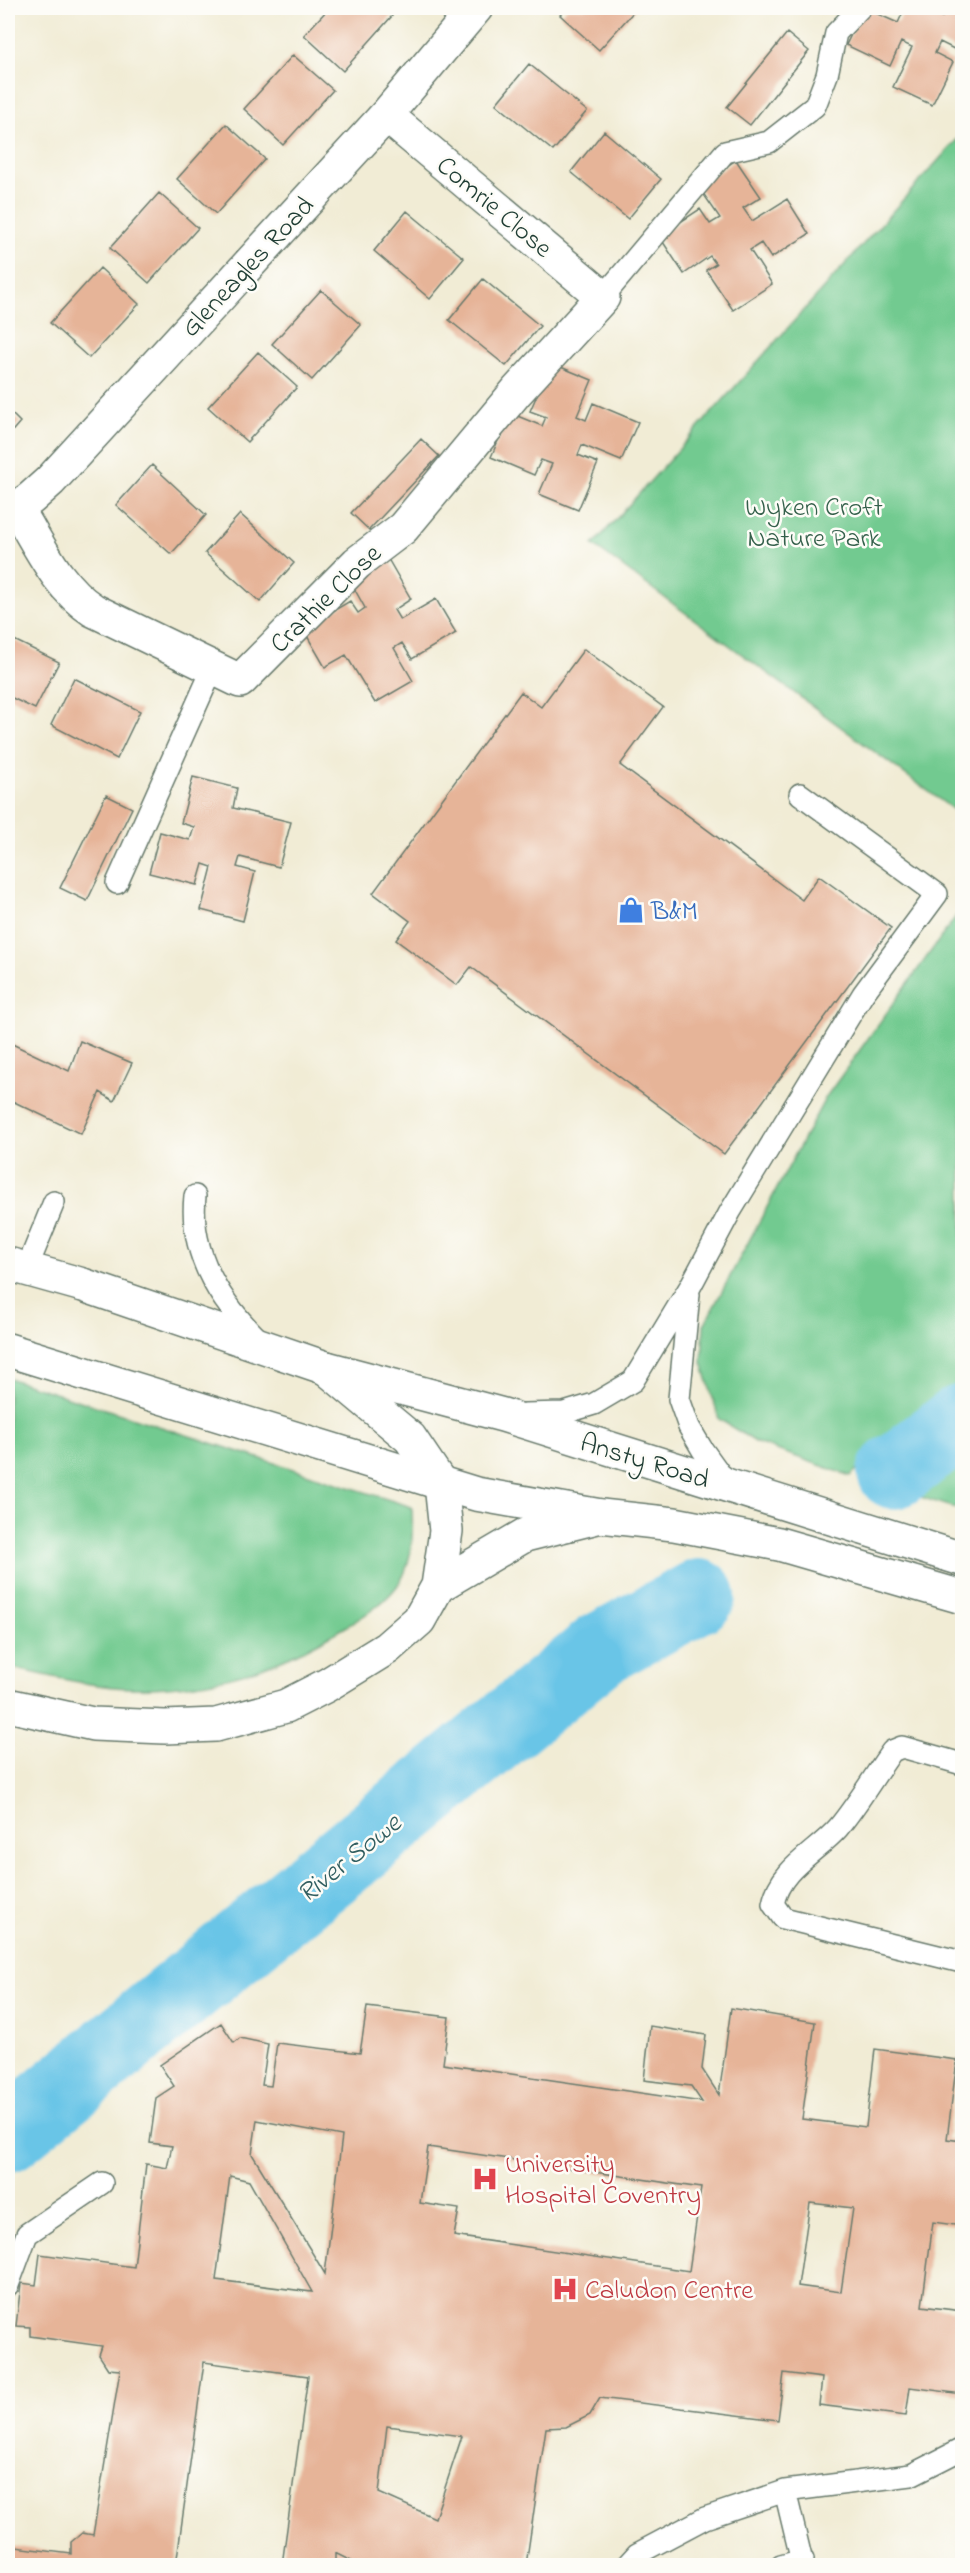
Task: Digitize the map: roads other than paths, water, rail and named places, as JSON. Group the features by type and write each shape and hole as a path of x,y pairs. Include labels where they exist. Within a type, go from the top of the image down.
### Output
{"main road":[{"name":"Gleneagles Road","path":"12,512 50,481 386,115 476,8"},
{"name":"Comrie Close","path":"386,115 603,297"},
{"name":"Crathie Close","path":"12,512 76,600 240,681 357,563 403,528 517,391 603,297"},
{"name":"Ansty Road","path":"17,1266 83,1284 326,1368 503,1415 963,1559"},
{"path":"8,1350 476,1494 601,1516"},
{"path":"8,1705 93,1724 165,1727 216,1725 286,1706 327,1685 387,1648 419,1620 438,1586 446,1531 441,1484 410,1438 326,1368"},
{"name":"Ansty Road","path":"438,1586 525,1535 601,1516 674,1524 779,1544 963,1597"}],"lane":[{"path":"603,297 725,152 769,142 814,106 827,75 836,33 860,8"},
{"path":"117,883 213,668"},
{"path":"503,1415 564,1413 594,1404 633,1381 690,1287 730,1212 863,994 937,894 800,794"},
{"path":"195,1196 193,1218 199,1246 215,1288 235,1316 266,1347"},
{"path":"17,1266 54,1202"},
{"path":"690,1287 679,1399 689,1426 702,1449 720,1474 744,1491"},
{"path":"963,1764 902,1747 891,1751 838,1827 786,1875 776,1890 773,1904 783,1917 963,1962"},
{"path":"8,2285 27,2234 102,2183"},
{"path":"626,2565 637,2554 705,2518 785,2492 911,2475 963,2449"},
{"path":"781,2565 803,2563 785,2492"}],"waterway":[{"name":"River Sowe","path":"894,1472 962,1421"},
{"name":"River Sowe","path":"8,2135 601,1649 699,1596"}],"place":[{"name":"B&M","path":"631,910"},
{"name":"University Hospital Coventry","path":"485,2179"},
{"name":"Caludon Centre","path":"565,2289"}],"park label":[{"name":"Wyken Croft Nature Park","path":"814,522"}]}
